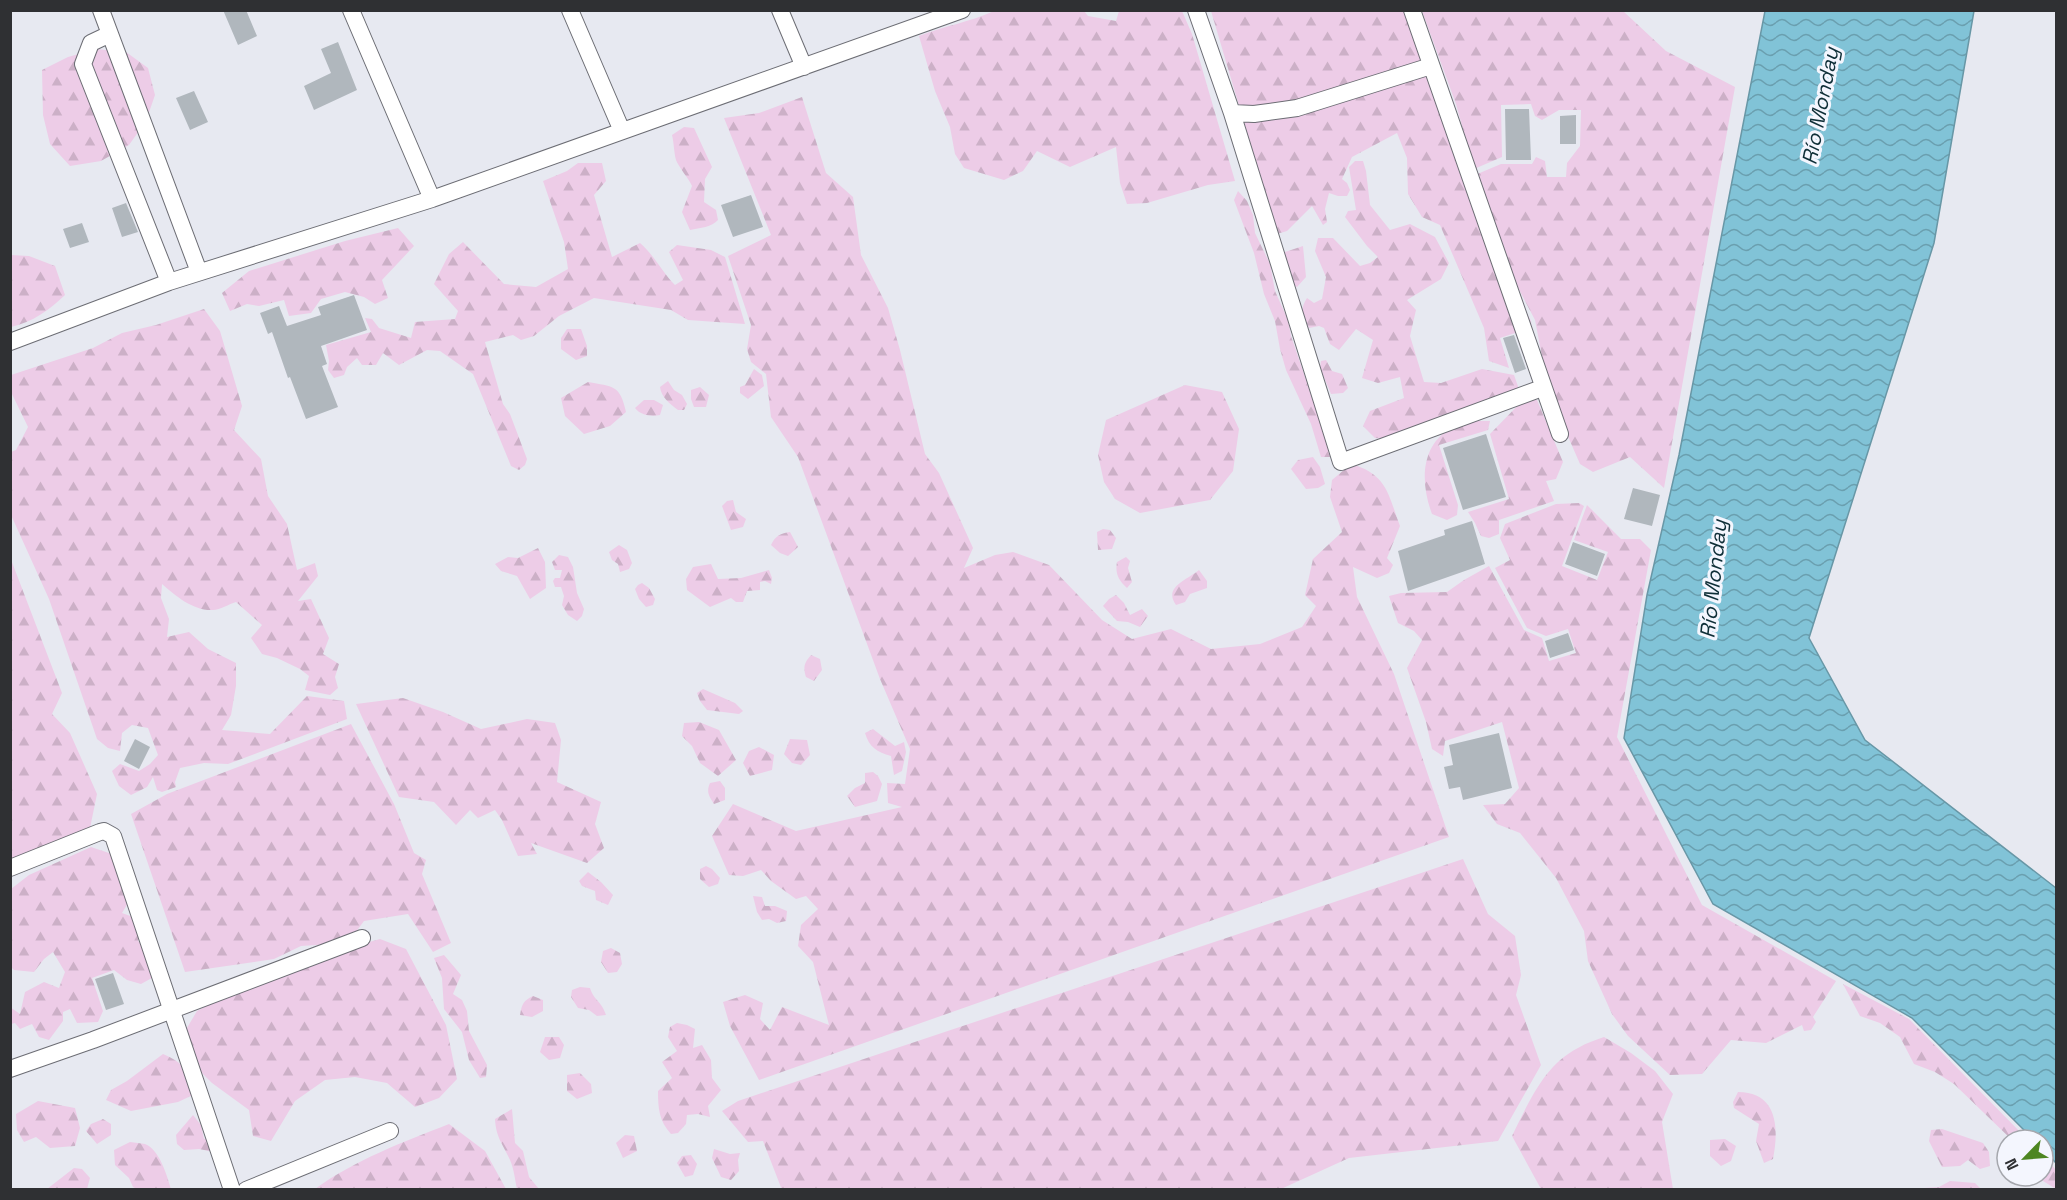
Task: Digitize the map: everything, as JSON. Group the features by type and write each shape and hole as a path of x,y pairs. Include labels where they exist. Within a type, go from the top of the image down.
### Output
{"street":[{"path":"101,10 200,272"},
{"path":"351,10 432,199"},
{"path":"570,10 622,131"},
{"path":"780,10 804,67"},
{"path":"10,342 169,282 432,199 963,10"},
{"path":"1196,10 1232,113 1341,462 1542,388"},
{"path":"1412,10 1542,388 1560,434"},
{"path":"110,34 92,43 83,64 169,282"},
{"path":"1232,113 1254,114 1297,108 1431,66"},
{"path":"10,868 100,832 110,833 115,840 232,1190"},
{"path":"10,1069 362,938"},
{"path":"246,1190 390,1131"}],"green space":[{"path":"994,11 1084,11 1088,16 1116,21 1119,11 1182,11 1192,34 1235,181 1208,185 1147,203 1127,204 1120,183 1116,147 1070,167 1037,151 1023,171 1004,180 964,168 955,154 950,127 935,91 919,36"},
{"path":"1211,11 1414,11 1486,241 1531,321 1533,338 1521,331 1500,338 1509,368 1489,361 1484,328 1440,225 1422,217 1408,194 1407,158 1397,133 1352,157 1342,179 1350,190 1347,196 1329,193 1325,209 1327,222 1323,225 1312,206 1287,231 1277,234"},
{"path":"1422,11 1623,11 1666,51 1735,87 1664,488 1630,457 1593,472 1580,464 1549,393 1535,320 1492,238 1475,175 1501,164 1532,164 1536,157 1545,161 1547,177 1566,177 1567,163 1580,146 1581,110 1559,110 1542,120 1535,116 1531,104 1501,105 1502,157 1474,169 1456,104"},
{"path":"96,49 126,52 148,68 155,95 146,121 129,145 101,161 70,166 50,144 43,115 42,70 68,57"},
{"path":"802,97 826,173 853,197 861,255 888,308 925,454 939,473 973,548 964,568 995,555 1013,552 1049,565 1102,620 1132,639 1171,629 1211,649 1260,644 1302,627 1316,606 1305,595 1313,559 1342,532 1330,497 1332,480 1351,464 1363,468 1372,473 1384,487 1400,526 1387,558 1393,565 1389,573 1377,578 1353,567 1357,597 1394,674 1449,837 759,1080 730,1026 723,1002 745,995 763,1003 760,1019 770,1030 782,1007 829,1025 813,962 798,946 801,925 818,909 806,896 796,899 771,881 761,870 743,876 729,875 712,836 733,804 796,831 902,807 888,803 887,783 905,784 910,749 880,679 798,457 771,417 766,374 751,362 747,349 751,325 728,256 771,235 724,118 759,113"},
{"path":"684,127 694,128 712,167 705,179 704,202 716,210 718,220 709,226 690,230 682,212 692,186 676,160 672,135"},
{"path":"1355,161 1363,161 1370,205 1390,230 1410,224 1435,237 1449,263 1441,279 1407,300 1416,310 1410,336 1424,382 1441,383 1482,369 1514,375 1520,392 1385,439 1375,438 1363,426 1370,411 1404,398 1400,377 1378,383 1362,378 1373,340 1356,329 1339,350 1330,344 1324,328 1319,326 1309,328 1302,310 1307,298 1314,303 1322,299 1326,277 1315,251 1318,238 1333,238 1360,266 1378,257 1345,217 1348,211 1356,210 1349,167"},
{"path":"578,163 602,163 606,181 594,195 612,257 640,243 675,285 683,280 669,252 677,245 711,250 725,257 745,324 688,320 671,310 594,298 559,316 534,336 521,340 513,335 485,342 503,404 510,414 527,459 525,465 519,470 511,466 473,374 440,351 427,350 399,365 383,353 376,365 362,365 357,358 347,367 344,375 334,378 328,370 326,345 371,332 365,318 372,319 379,328 411,338 415,322 455,319 458,311 434,284 449,254 463,242 504,284 536,287 568,269 564,242 543,181 567,171"},
{"path":"1238,191 1247,201 1253,215 1255,233 1270,264 1275,291 1288,320 1291,336 1326,438 1330,457 1321,457 1311,424 1286,370 1275,321 1264,294 1254,253 1234,200"},
{"path":"398,228 414,246 382,280 388,298 375,304 364,297 345,292 321,299 311,313 289,316 284,300 259,306 247,304 230,311 222,293 249,271 345,241"},
{"path":"1303,246 1306,277 1297,287 1289,282 1282,253"},
{"path":"11,255 29,256 55,266 65,295 40,315 11,327"},
{"path":"204,309 220,331 242,406 234,430 261,459 268,496 287,524 297,570 315,563 318,576 298,601 311,599 329,638 323,654 339,664 335,677 338,688 330,695 305,690 309,676 277,658 262,654 251,638 262,625 236,602 216,610 206,610 185,602 162,584 161,598 169,619 167,637 189,632 208,649 236,663 236,686 231,715 222,730 270,734 307,696 344,701 347,719 228,764 204,763 180,768 175,782 176,787 162,792 157,790 153,777 147,787 131,795 119,786 112,771 120,764 139,771 158,755 148,728 132,725 122,733 120,751 108,748 97,739 49,599 11,515 11,452 16,450 28,427 11,392 11,375 93,348 122,333 156,325"},
{"path":"567,329 581,329 587,346 587,356 576,360 561,349 561,338"},
{"path":"1326,360 1332,371 1342,374 1348,388 1343,393 1331,394 1320,368 1321,361"},
{"path":"754,369 762,375 764,386 748,399 740,393 740,387 745,385"},
{"path":"668,381 674,390 682,395 687,404 684,410 678,410 662,394 660,387"},
{"path":"588,382 614,388 621,396 626,412 610,426 584,434 565,416 561,398"},
{"path":"1185,385 1222,392 1239,429 1233,471 1210,500 1140,513 1115,499 1104,482 1098,455 1106,420"},
{"path":"700,387 709,395 706,407 694,407 691,390"},
{"path":"1526,397 1537,400 1563,462 1556,479 1546,481 1554,501 1499,520 1499,534 1489,538 1481,536 1468,512 1509,499 1490,434"},
{"path":"644,400 654,400 663,405 660,415 646,415 637,410 635,408"},
{"path":"1490,421 1488,430 1439,445 1458,505 1457,515 1447,520 1432,514 1425,477 1429,453 1443,433 1455,426"},
{"path":"1313,457 1320,467 1325,484 1318,488 1306,489 1291,469 1298,460"},
{"path":"733,500 736,512 746,519 743,527 731,530 722,506 727,501"},
{"path":"1579,503 1584,506 1562,566 1597,580 1608,552 1574,540 1587,505 1621,539 1640,539 1651,550 1617,737 1702,905 1836,981 1813,1017 1816,1022 1811,1030 1804,1031 1802,1025 1766,1043 1731,1040 1702,1074 1670,1075 1628,1036 1612,1014 1588,961 1584,931 1556,878 1520,833 1497,824 1483,805 1505,804 1519,788 1502,722 1445,741 1443,756 1432,749 1426,722 1407,668 1422,640 1414,631 1398,623 1389,596 1401,593 1447,592 1489,566 1524,630 1542,638 1549,661 1576,653 1568,629 1546,636 1527,628 1495,568 1510,560 1500,538 1505,524 1556,504"},
{"path":"1103,529 1110,530 1116,538 1112,549 1098,550 1097,532"},
{"path":"790,532 798,547 788,556 780,553 771,545 779,535"},
{"path":"619,545 627,550 632,563 629,569 620,572 618,564 612,560 609,552"},
{"path":"538,548 545,562 546,588 530,599 517,576 501,571 495,564 508,557 518,558"},
{"path":"559,555 568,557 573,567 577,593 584,609 577,621 568,615 562,605 564,596 561,587 555,587 553,581 555,578 560,578 562,570 555,570 552,562"},
{"path":"10,557 62,693 52,714 70,733 97,794 89,833 10,862"},
{"path":"1126,557 1130,561 1128,568 1132,582 1127,588 1119,579 1116,570 1117,562"},
{"path":"711,564 718,579 741,578 769,570 772,578 771,584 765,581 760,582 760,590 747,591 743,602 736,602 731,598 710,607 687,590 686,579 693,567"},
{"path":"1199,570 1207,581 1207,588 1190,594 1185,602 1176,605 1172,593 1174,589"},
{"path":"642,583 649,588 655,599 653,605 646,607 639,599 635,589"},
{"path":"1116,595 1124,603 1130,615 1142,609 1148,616 1140,627 1128,622 1117,621 1103,606"},
{"path":"811,655 820,659 822,670 814,681 806,677 805,670 805,665"},
{"path":"703,689 735,703 743,711 739,714 707,710 697,693"},
{"path":"403,698 481,729 527,719 555,723 561,740 557,782 601,802 595,824 604,848 587,863 531,843 537,854 518,856 495,810 478,818 470,810 456,825 434,802 399,797 356,704"},
{"path":"699,722 719,730 736,760 718,776 700,763 692,746 682,736 684,723"},
{"path":"351,724 394,804 414,853 426,860 422,874 451,943 433,952 408,914 364,921 355,933 331,944 301,946 274,959 185,972 131,814 167,794"},
{"path":"873,729 895,746 904,742 906,752 902,771 894,775 891,756 878,751 871,745 865,733"},
{"path":"790,739 807,740 810,755 801,765 792,763 784,754"},
{"path":"759,747 774,755 772,770 750,776 743,763 749,751"},
{"path":"873,772 882,784 877,801 855,807 847,796 855,788 865,783 865,773"},
{"path":"720,781 725,788 725,800 714,804 708,789 710,783"},
{"path":"91,847 112,854 128,903 122,913 136,918 142,932 138,941 159,961 161,973 141,984 127,980 114,970 92,978 103,1011 98,1022 77,1023 70,1009 63,1012 63,1021 49,1040 39,1037 32,1024 20,1029 15,1023 11,1024 10,1007 20,1014 25,992 44,982 59,988 65,972 53,952 34,972 14,970 11,967 11,889 29,875"},
{"path":"1463,859 1488,914 1515,936 1521,975 1516,995 1541,1065 1498,1141 1349,1158 1281,1189 782,1190 763,1141 748,1142 722,1111 738,1101"},
{"path":"706,866 720,878 718,884 709,887 700,879 700,869"},
{"path":"588,872 613,895 608,905 596,900 595,891 582,886 579,881"},
{"path":"753,896 762,897 765,906 775,906 787,911 786,921 777,923 769,919 762,920 757,912"},
{"path":"380,939 406,949 446,1025 457,1079 439,1098 415,1107 387,1083 355,1077 325,1080 295,1101 271,1141 253,1136 249,1110 212,1083 200,1071 184,1033 197,1011 227,995 345,949"},
{"path":"611,948 620,953 622,964 617,972 608,973 601,962 603,951"},
{"path":"444,955 461,975 453,994 462,1000 467,1011 469,1031 487,1065 486,1077 480,1078 469,1060 462,1032 444,1009 442,978 434,958"},
{"path":"1843,984 1909,1019 2016,1128 2000,1128 1954,1084 1935,1072 1914,1064 1900,1037 1880,1023 1860,1016"},
{"path":"580,987 590,988 606,1015 597,1016 589,1010 578,1008 571,997 572,990"},
{"path":"533,996 543,1000 543,1011 532,1017 520,1015 524,1003"},
{"path":"677,1023 695,1029 693,1048 702,1045 711,1060 712,1078 721,1090 708,1106 710,1117 698,1114 687,1115 686,1124 678,1133 671,1134 660,1114 658,1091 672,1078 662,1062 677,1051 668,1037 670,1027"},
{"path":"545,1037 559,1037 564,1045 560,1058 549,1060 540,1052"},
{"path":"1604,1037 1655,1071 1673,1094 1662,1122 1673,1189 1541,1189 1512,1136 1538,1086 1556,1064 1581,1046"},
{"path":"163,1054 176,1061 184,1069 193,1095 178,1102 131,1111 106,1100 111,1090"},
{"path":"580,1073 591,1084 592,1093 577,1099 567,1091 567,1075"},
{"path":"1738,1092 1761,1098 1773,1114 1776,1136 1773,1159 1764,1163 1756,1141 1759,1124 1734,1108 1733,1102"},
{"path":"38,1101 75,1108 80,1128 75,1146 50,1148 36,1137 24,1142 17,1130 16,1114"},
{"path":"512,1109 515,1143 523,1151 529,1177 539,1189 517,1189 511,1163 498,1136 495,1119"},
{"path":"193,1115 201,1125 204,1139 215,1136 214,1152 199,1149 184,1150 177,1144 176,1135"},
{"path":"103,1119 111,1124 111,1135 97,1144 86,1131 91,1124"},
{"path":"449,1124 485,1151 506,1189 315,1189 363,1160"},
{"path":"1942,1129 1983,1143 1989,1152 1990,1166 1980,1169 1968,1160 1960,1166 1942,1167 1929,1141 1931,1130"},
{"path":"625,1135 634,1136 637,1151 623,1158 616,1143"},
{"path":"1725,1139 1736,1146 1731,1161 1721,1166 1710,1156 1710,1140"},
{"path":"130,1142 145,1144 155,1152 171,1189 133,1187 129,1178 115,1165 114,1150"},
{"path":"714,1149 730,1154 740,1153 739,1171 731,1180 721,1177 712,1158"},
{"path":"691,1155 697,1164 693,1175 685,1177 677,1163 682,1156"},
{"path":"74,1168 82,1169 90,1178 87,1189 47,1189"},
{"path":"1950,1181 1975,1183 1981,1189 1909,1189 1939,1187"}],"water":[{"name":"Río Monday","path":"1765,11 1974,11 1934,243 1809,638 1865,740 2056,888 2056,1163 2055,1128 2022,1128 1912,1018 1713,904 1624,738 1647,595 1679,455"}],"building":[{"path":"223,10 246,10 257,36 238,45"},
{"path":"338,42 357,90 314,110 304,86 331,73 321,49"},
{"path":"194,91 208,122 190,130 176,98"},
{"path":"1505,109 1529,109 1531,160 1506,160"},
{"path":"1576,115 1576,144 1560,144 1560,116"},
{"path":"751,195 763,227 733,237 721,205"},
{"path":"126,203 138,232 122,237 112,208"},
{"path":"82,223 89,242 70,248 63,229"},
{"path":"354,295 367,330 321,346 327,364 322,366 338,407 306,419 290,377 288,378 272,332 268,334 260,313 279,306 287,326 321,315 318,307"},
{"path":"1514,335 1526,369 1515,373 1503,338"},
{"path":"1486,434 1506,497 1463,510 1443,448"},
{"path":"1633,488 1660,495 1652,526 1624,519"},
{"path":"1472,521 1485,564 1408,591 1398,551 1445,535 1444,530"},
{"path":"1573,542 1605,554 1597,576 1565,564"},
{"path":"1568,633 1574,650 1550,658 1545,641"},
{"path":"1499,733 1512,788 1463,800 1460,787 1449,789 1444,767 1453,765 1449,745"},
{"path":"135,739 150,747 139,769 124,761"},
{"path":"113,973 124,1004 106,1010 95,979"}]}
